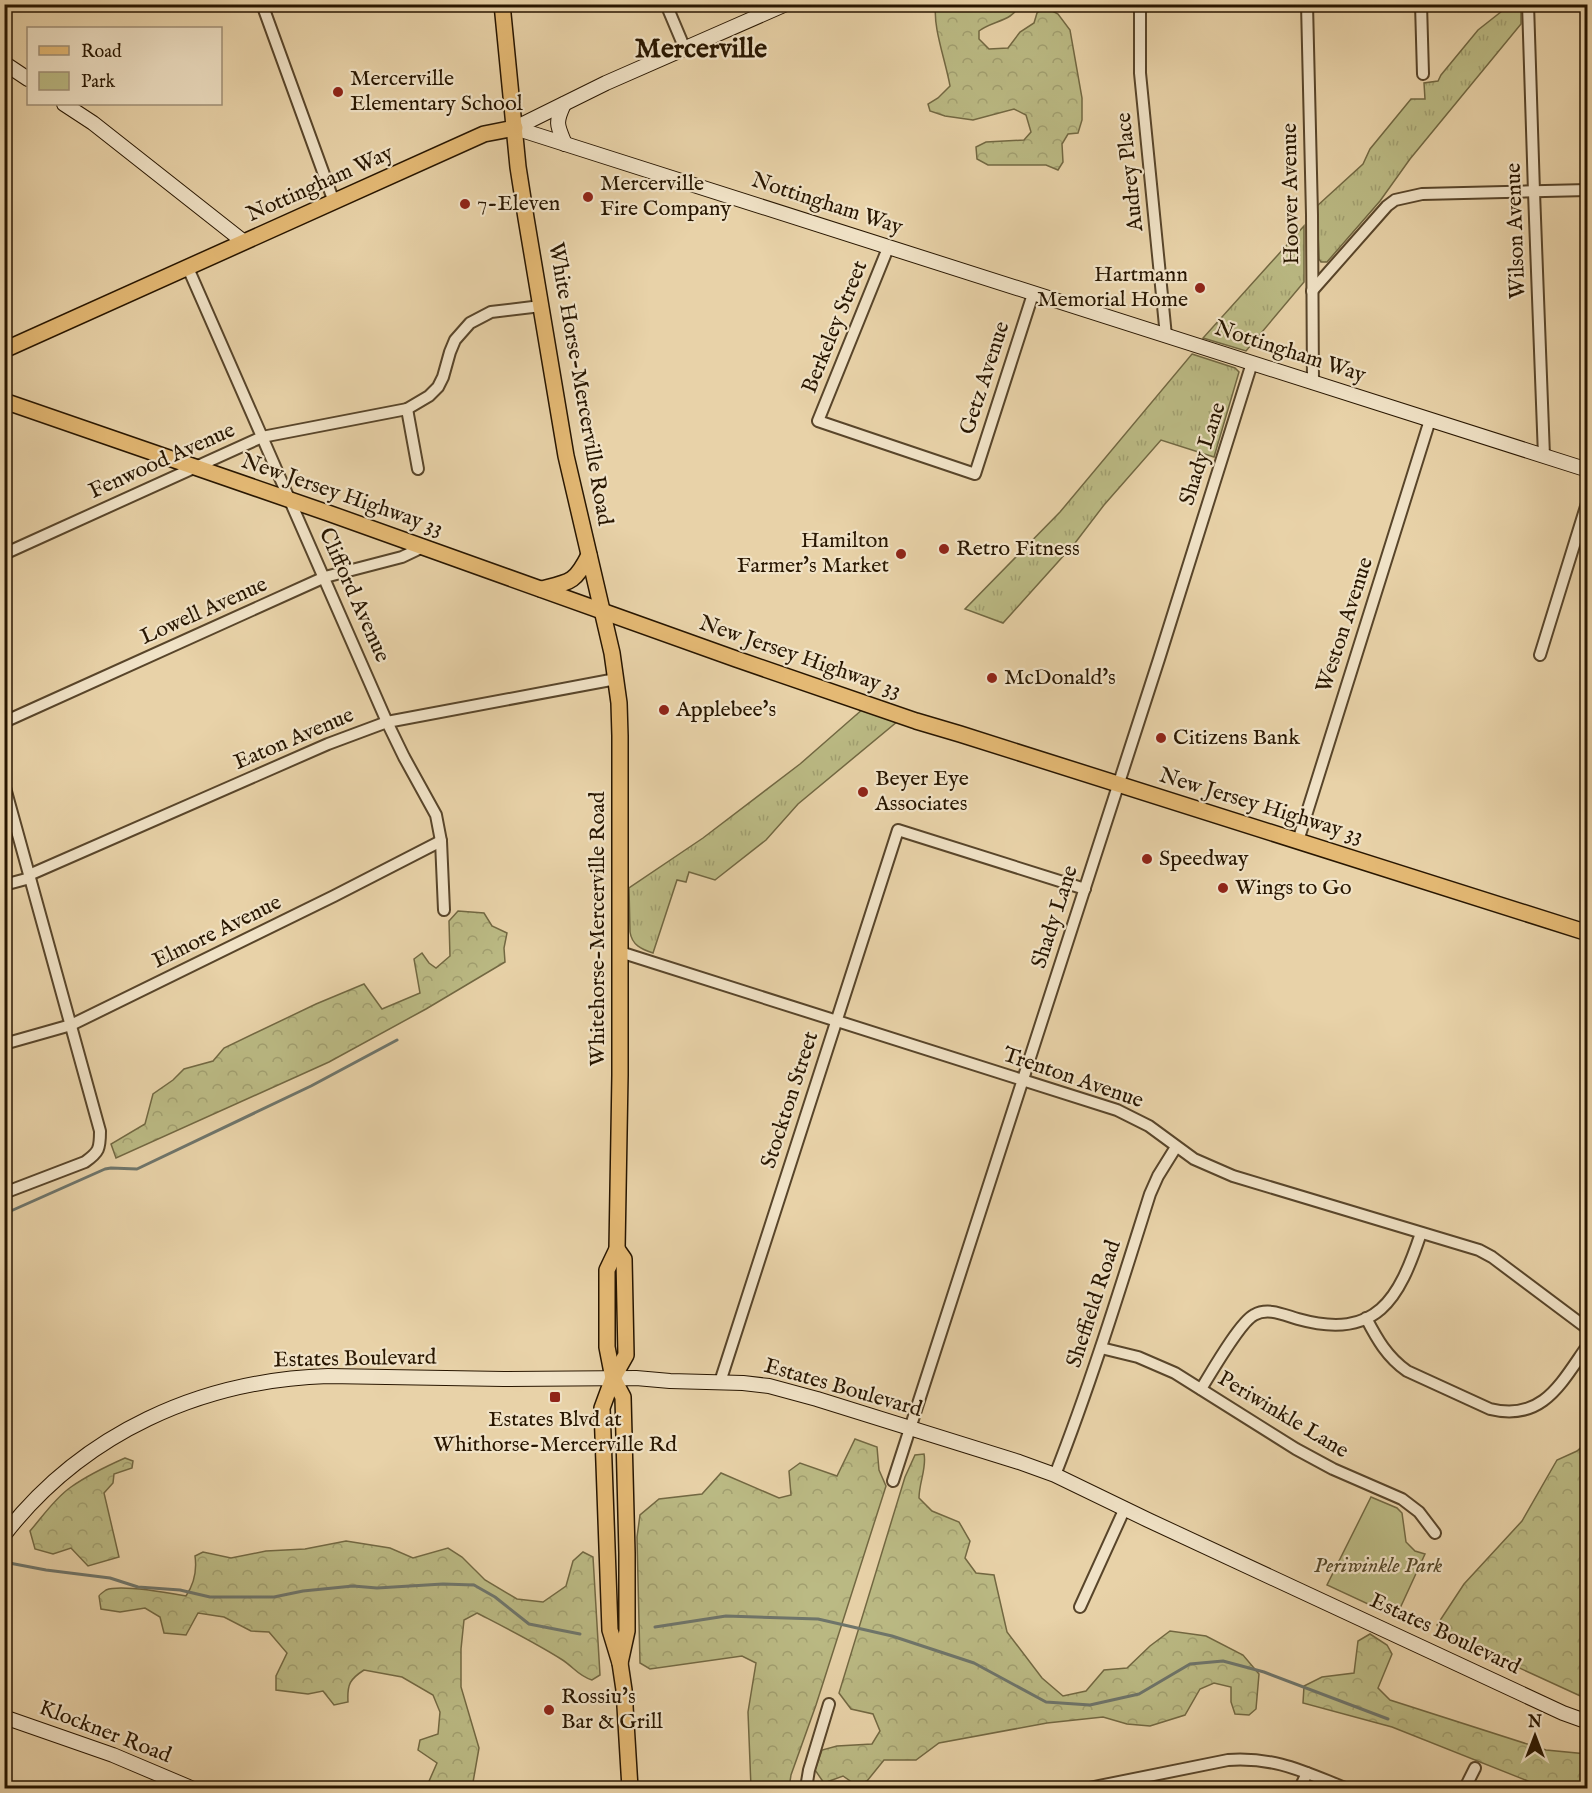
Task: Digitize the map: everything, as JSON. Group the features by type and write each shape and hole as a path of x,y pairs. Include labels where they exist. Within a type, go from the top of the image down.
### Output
{"main road":[{"name":"White Horse-Mercerville Road","path":"502,4 518,166 541,306 566,456 602,611"},
{"name":"Nottingham Way","path":"4,350 484,134 515,128"},
{"name":"New Jersey Highway 33","path":"4,401 916,721 1587,933"},
{"path":"540,589 568,583 579,574 589,555"},
{"name":"Whitehorse-Mercerville Road","path":"602,611 616,679 620,736 620,1075 617,1249 624,1259 626,1355 613,1378 602,1408 610,1630 620,1663 624,1690 630,1788"},
{"name":"Whitehorse-Mercerville Road","path":"613,1378 623,1397 627,1553 627,1631 620,1663"}],"street":[{"path":"262,4 333,202"},
{"path":"666,4 686,49"},
{"path":"515,128 786,4"},
{"name":"Audrey Place","path":"1140,4 1140,73 1166,336"},
{"name":"Hoover Avenue","path":"1307,4 1313,382"},
{"path":"1421,4 1423,74"},
{"name":"Wilson Avenue","path":"1528,4 1544,456"},
{"path":"4,63 27,78"},
{"path":"564,104 558,118 558,128 565,144"},
{"path":"66,105 93,123 244,242"},
{"name":"Nottingham Way","path":"515,128 1587,470"},
{"path":"1312,291 1387,206 1395,200 1422,194 1587,190"},
{"name":"Berkeley Street","path":"888,248 818,422 975,474"},
{"name":"Clifford Avenue","path":"188,268 387,722 436,815 441,841 444,910"},
{"name":"Getz Avenue","path":"975,474 1033,294"},
{"name":"Fenwood Avenue","path":"4,554 262,437 407,409 429,396 438,387 455,340 470,322 491,312 541,306"},
{"name":"Shady Lane","path":"893,1481 1085,889 1252,363"},
{"path":"407,409 418,469"},
{"name":"Weston Avenue","path":"1298,841 1430,420"},
{"path":"1540,655 1587,500"},
{"name":"Lowell Avenue","path":"4,722 325,577 402,557 423,547"},
{"name":"Eaton Avenue","path":"4,885 29,877 328,744 387,722 616,679"},
{"path":"4,784 100,1131 100,1148 85,1162 4,1193"},
{"name":"Stockton Street","path":"720,1382 898,830 1085,889"},
{"name":"Elmore Avenue","path":"4,1044 71,1025 441,841"},
{"name":"Trenton Avenue","path":"620,952 1117,1110 1149,1126 1176,1147 1212,1168 1479,1250 1492,1257 1587,1329"},
{"name":"Sheffield Road","path":"1055,1475 1077,1420 1150,1194 1176,1147"},
{"path":"1201,1389 1245,1322 1258,1313 1274,1312 1331,1326 1344,1325 1366,1318 1387,1304 1396,1293 1413,1258 1421,1233"},
{"path":"1366,1318 1380,1345 1398,1365 1490,1409 1502,1412 1524,1410 1544,1401 1558,1387 1587,1345"},
{"name":"Periwinkle Lane","path":"1101,1348 1138,1357 1175,1373 1318,1462 1402,1499 1419,1512 1435,1533"},
{"name":"Estates Boulevard","path":"4,1535 53,1483 104,1443 155,1415 181,1404 244,1385 301,1377 328,1376 504,1379 636,1378 768,1386 794,1392 1055,1475 1563,1713 1587,1722"},
{"path":"1080,1608 1125,1508"},
{"path":"806,1788 809,1770 829,1704"},
{"name":"Klockner Road","path":"4,1717 113,1755 190,1788"},
{"path":"1089,1788 1132,1784 1228,1760 1247,1759 1279,1763 1345,1788"},
{"path":"1465,1788 1475,1767"},
{"path":"1300,1788 1307,1773"}],"green space":[{"path":"1511,4 1521,5 1521,24 1410,159 1380,201 1327,262 1321,262 1317,206 1363,164 1370,149 1411,99 1425,99 1424,83 1438,81 1478,30"},
{"path":"936,5 1019,5 1007,18 979,31 979,39 989,49 1008,48 1020,32 1034,23 1037,13 1045,7 1058,14 1070,30 1082,98 1082,120 1078,133 1068,134 1062,144 1063,162 1058,170 1046,165 988,165 977,159 976,147 986,142 1024,140 1031,132 1026,115 1014,109 973,120 945,116 930,111 928,104 950,86 936,23"},
{"path":"1304,226 1304,282 1246,351 1203,338"},
{"path":"1192,354 1235,368 1239,372 1214,457 1161,440 1104,505 1075,543 1003,623 965,609 1060,512"},
{"path":"864,708 898,721 798,804 766,840 715,880 689,872 686,882 677,880 653,953 635,943 630,932 629,888 703,838 800,764"},
{"path":"458,911 484,913 492,926 507,933 504,948 505,962 426,1009 329,1062 116,1158 111,1144 145,1124 153,1094 184,1069 213,1061 224,1048 364,984 382,1009 420,993 414,959 422,953 436,968 450,956 449,921"},
{"path":"855,1439 877,1447 879,1470 886,1486 816,1705 791,1775 789,1788 751,1788 748,1712 756,1663 742,1656 650,1669 640,1663 637,1537 640,1515 659,1499 702,1494 721,1473 779,1498 791,1495 789,1471 800,1463 837,1476"},
{"path":"1587,1442 1587,1699 1443,1633 1437,1625 1464,1584 1522,1521 1557,1460 1577,1451"},
{"path":"924,1454 919,1498 932,1511 959,1522 970,1541 965,1558 976,1573 994,1575 1007,1632 1042,1678 1063,1696 1086,1691 1104,1670 1127,1668 1170,1631 1206,1636 1243,1655 1259,1674 1256,1709 1249,1715 1235,1714 1231,1702 1231,1687 1214,1683 1200,1689 1185,1715 1150,1726 1127,1724 1103,1717 1047,1723 939,1743 916,1760 884,1760 867,1781 856,1785 843,1776 824,1783 815,1770 822,1750 837,1746 872,1744 880,1731 873,1714 851,1709 839,1693 905,1477 915,1455"},
{"path":"125,1458 133,1461 132,1468 114,1474 113,1483 104,1493 119,1557 88,1566 71,1548 53,1554 35,1549 30,1531 49,1507 71,1487"},
{"name":"Periwinkle Park","path":"1371,1497 1397,1508 1402,1513 1406,1542 1415,1551 1425,1554 1396,1617 1327,1585"},
{"path":"346,1541 390,1548 413,1558 448,1548 462,1557 485,1580 517,1599 543,1602 566,1586 573,1561 583,1552 593,1557 600,1675 592,1680 579,1674 551,1653 477,1613 464,1620 461,1687 479,1748 472,1788 426,1788 437,1763 418,1750 420,1740 438,1734 440,1712 433,1695 402,1677 364,1670 350,1683 348,1702 334,1705 323,1691 308,1694 276,1690 276,1676 287,1653 269,1632 251,1631 224,1617 198,1613 186,1635 164,1633 160,1617 145,1608 120,1612 101,1609 99,1595 113,1588 186,1596 194,1577 195,1556 203,1552 231,1558 266,1551 305,1549"},
{"path":"1370,1634 1387,1645 1392,1654 1378,1688 1390,1700 1546,1750 1587,1754 1587,1788 1535,1788 1533,1783 1392,1727 1303,1703 1304,1686 1322,1677 1354,1673 1358,1641"}],"waterway":[{"path":"4,1214 105,1169 137,1169 311,1086 397,1040"},
{"path":"4,1562 110,1578 138,1587 180,1590 210,1597 274,1597 303,1591 353,1586 377,1588 443,1584 474,1585 495,1597 529,1624 580,1634"},
{"path":"655,1627 726,1616 818,1619 892,1636 974,1663 1046,1702 1090,1705 1139,1694 1190,1664 1223,1661 1264,1672 1388,1719"}],"place":[{"name":"Mercerville Elementary School","path":"338,92"},
{"name":"Mercerville Fire Company","path":"588,197"},
{"name":"7-Eleven","path":"465,204"},
{"name":"Hartmann Memorial Home","path":"1200,288"},
{"name":"Retro Fitness","path":"944,549"},
{"name":"Hamilton Farmer's Market","path":"901,554"},
{"name":"McDonald's","path":"992,678"},
{"name":"Applebee's","path":"664,710"},
{"name":"Citizens Bank","path":"1161,738"},
{"name":"Beyer Eye Associates","path":"863,792"},
{"name":"Speedway","path":"1147,859"},
{"name":"Wings to Go","path":"1223,888"},
{"name":"Estates Blvd at Whithorse-Mercerville Rd","path":"555,1397"},
{"name":"Rossiu's Bar & Grill","path":"549,1710"}],"district":[{"name":"Mercerville","path":"701,49"}]}
